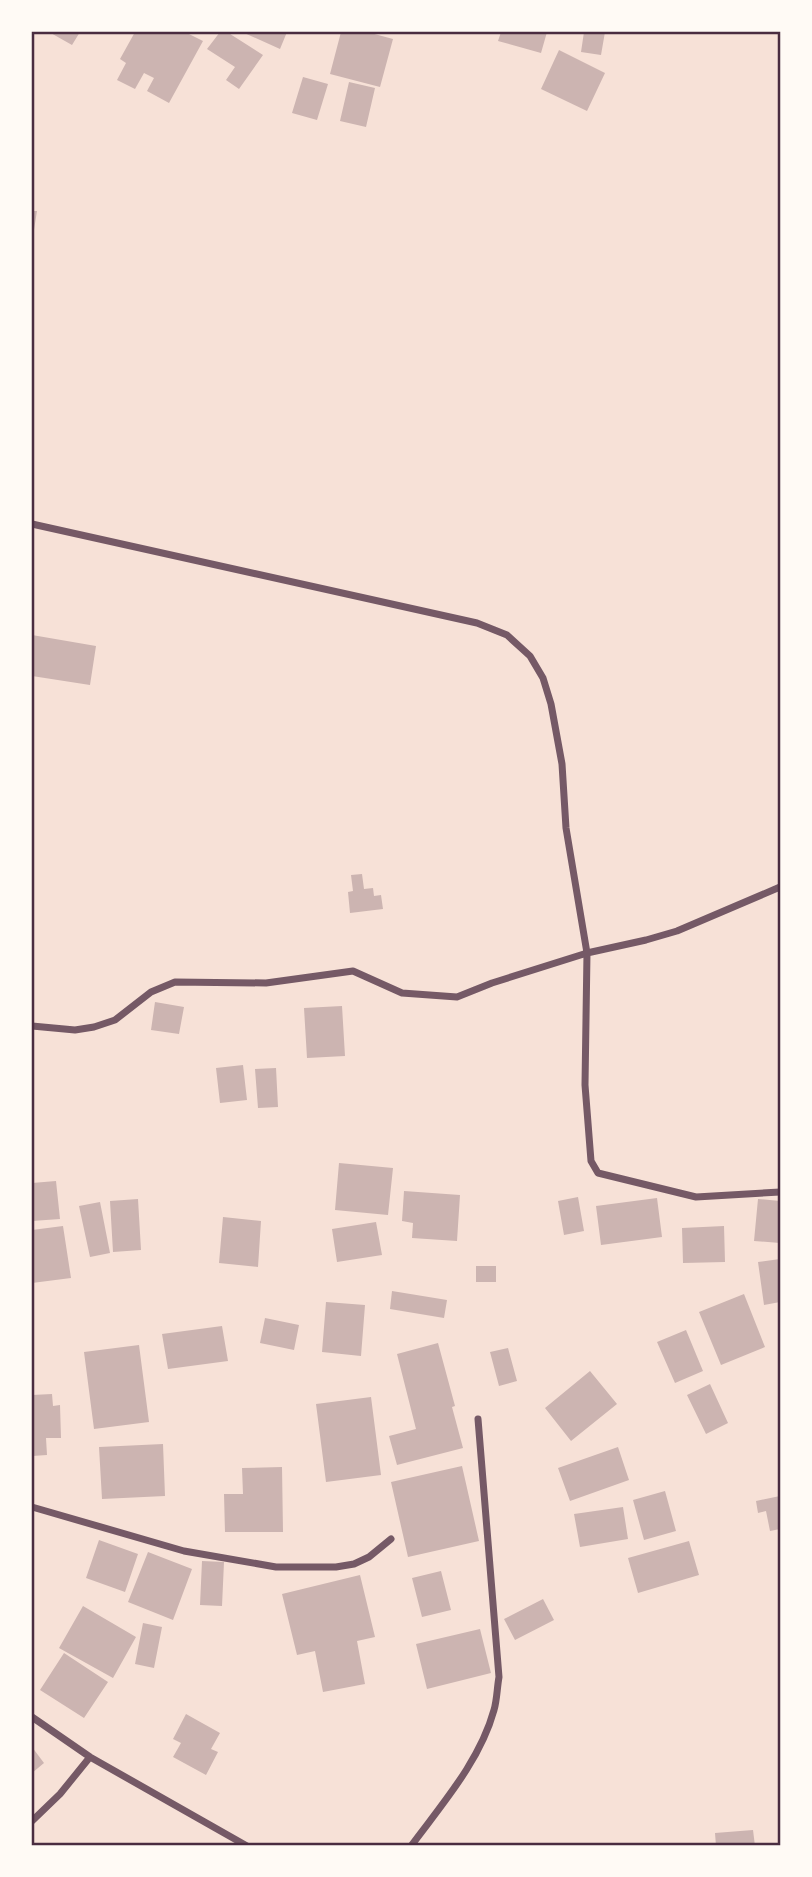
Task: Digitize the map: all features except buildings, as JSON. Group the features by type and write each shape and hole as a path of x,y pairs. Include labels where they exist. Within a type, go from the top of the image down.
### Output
{"street":[{"path":"32,524 477,623 507,635 530,656 543,678 551,704 562,764 566,828 587,953 585,1085 591,1161 598,1173 696,1197 780,1192"},
{"path":"32,1026 75,1030 94,1027 115,1020 151,992 175,982 266,984 353,971 402,993 457,997 587,953 677,931 780,887"},
{"path":"411,1846 455,1788 478,1748 494,1710 499,1677 478,1419"},
{"path":"32,1507 184,1551 276,1567 336,1567 354,1564 369,1557 391,1539"},
{"path":"32,1717 90,1757 247,1846"},
{"path":"32,1821 60,1794 90,1757"}]}
